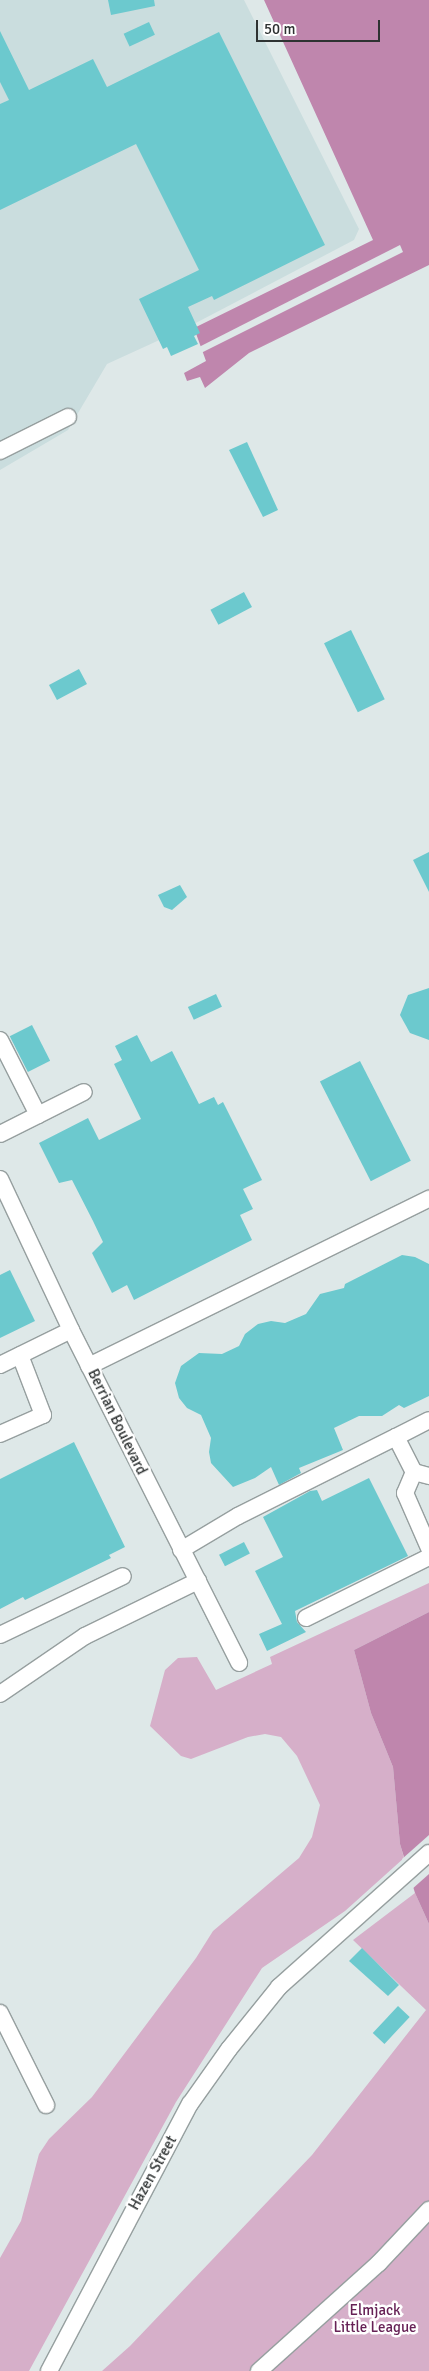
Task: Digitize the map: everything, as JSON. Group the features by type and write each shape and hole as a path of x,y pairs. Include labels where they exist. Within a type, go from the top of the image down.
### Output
{"street":[{"path":"0,451 68,417"},
{"path":"0,1040 38,1115"},
{"path":"0,1134 84,1092"},
{"name":"Berrian Boulevard","path":"0,1179 71,1330 239,1663"},
{"path":"89,1366 429,1199"},
{"path":"0,1365 71,1330"},
{"path":"0,1434 43,1415 20,1355"},
{"path":"181,1550 238,1516 429,1420"},
{"path":"396,1436 422,1474 405,1493 425,1530 429,1548"},
{"path":"306,1618 429,1557"},
{"path":"0,1635 123,1576"},
{"path":"0,1694 68,1646 198,1581"},
{"name":"Hazen Street","path":"49,2371 190,2104 229,2049 279,1987 429,1853"},
{"path":"0,2013 46,2105"},
{"path":"259,2371 379,2263 429,2210"}],"shaded area":[{"path":"0,0 244,0 359,229 354,240 190,326 107,364 68,430 0,470"},
{"path":"264,0 429,0 429,265 249,353 205,388 200,377 187,381 184,373 206,361 194,328 373,240"},
{"path":"429,1612 429,1924 415,1893 400,1844 393,1767 371,1713 354,1650"}],"green space":[{"path":"429,1583 429,1612 354,1650 371,1713 393,1767 400,1844 404,1858 345,1911 262,1968 176,2102 29,2371 0,2371 0,2258 21,2221 39,2154 49,2139 92,2097 196,1958 213,1931 299,1858 312,1837 320,1805 297,1756 281,1737 265,1734 248,1737 191,1759 181,1756 150,1726 165,1670 178,1658 197,1657 216,1690 272,1664 270,1657"},
{"name":"Elmjack Little League","path":"415,1893 429,1924 429,2371 102,2371 130,2346 312,2155 426,2010 353,1940"}],"pier":[{"path":"400,245 403,252 201,353 199,347"},
{"path":"429,1835 429,1874 411,1890 402,1859"}],"building":[{"path":"108,0 154,0 155,6 111,15"},
{"path":"149,22 155,35 130,47 124,34"},
{"path":"0,31 29,90 93,59 107,87 219,32 325,245 214,300 212,296 188,307 200,333 194,336 198,344 171,356 167,347 163,349 139,299 199,270 136,144 0,210 0,104 9,100 0,82"},
{"path":"247,442 278,510 263,517 229,450"},
{"path":"244,592 252,607 218,625 210,610"},
{"path":"351,630 385,699 358,712 324,643"},
{"path":"79,669 87,684 57,700 49,685"},
{"path":"429,852 429,892 413,860"},
{"path":"180,885 187,897 172,910 164,907 158,895"},
{"path":"429,988 429,1040 410,1033 400,1015 408,995"},
{"path":"216,994 222,1007 194,1020 188,1007"},
{"path":"32,1025 50,1061 28,1072 10,1036"},
{"path":"137,1035 151,1062 172,1051 199,1104 214,1097 218,1105 223,1102 262,1180 243,1189 253,1209 240,1215 252,1240 134,1300 127,1285 112,1293 92,1253 103,1242 93,1221 72,1180 59,1183 39,1143 88,1118 99,1140 141,1119 114,1064 122,1060 115,1046"},
{"path":"360,1061 411,1161 371,1181 320,1081"},
{"path":"402,1255 415,1257 429,1264 429,1396 404,1408 399,1405 382,1416 359,1416 334,1428 343,1450 299,1468 301,1473 279,1485 271,1467 255,1478 233,1487 211,1463 209,1452 211,1438 201,1415 187,1408 179,1398 175,1383 181,1366 199,1353 222,1354 239,1346 245,1334 258,1324 271,1321 285,1323 306,1314 320,1294 344,1288 345,1284"},
{"path":"10,1270 35,1321 0,1338 0,1275"},
{"path":"74,1442 125,1547 109,1555 111,1558 25,1600 23,1597 0,1609 0,1479"},
{"path":"369,1478 408,1556 295,1611 297,1622 306,1632 267,1651 259,1634 282,1624 255,1571 283,1557 263,1517 310,1491 317,1490 322,1501"},
{"path":"244,1542 250,1554 225,1566 219,1555"},
{"path":"362,1948 399,1985 388,1996 349,1961"},
{"path":"398,2006 410,2017 384,2044 373,2033"}]}
